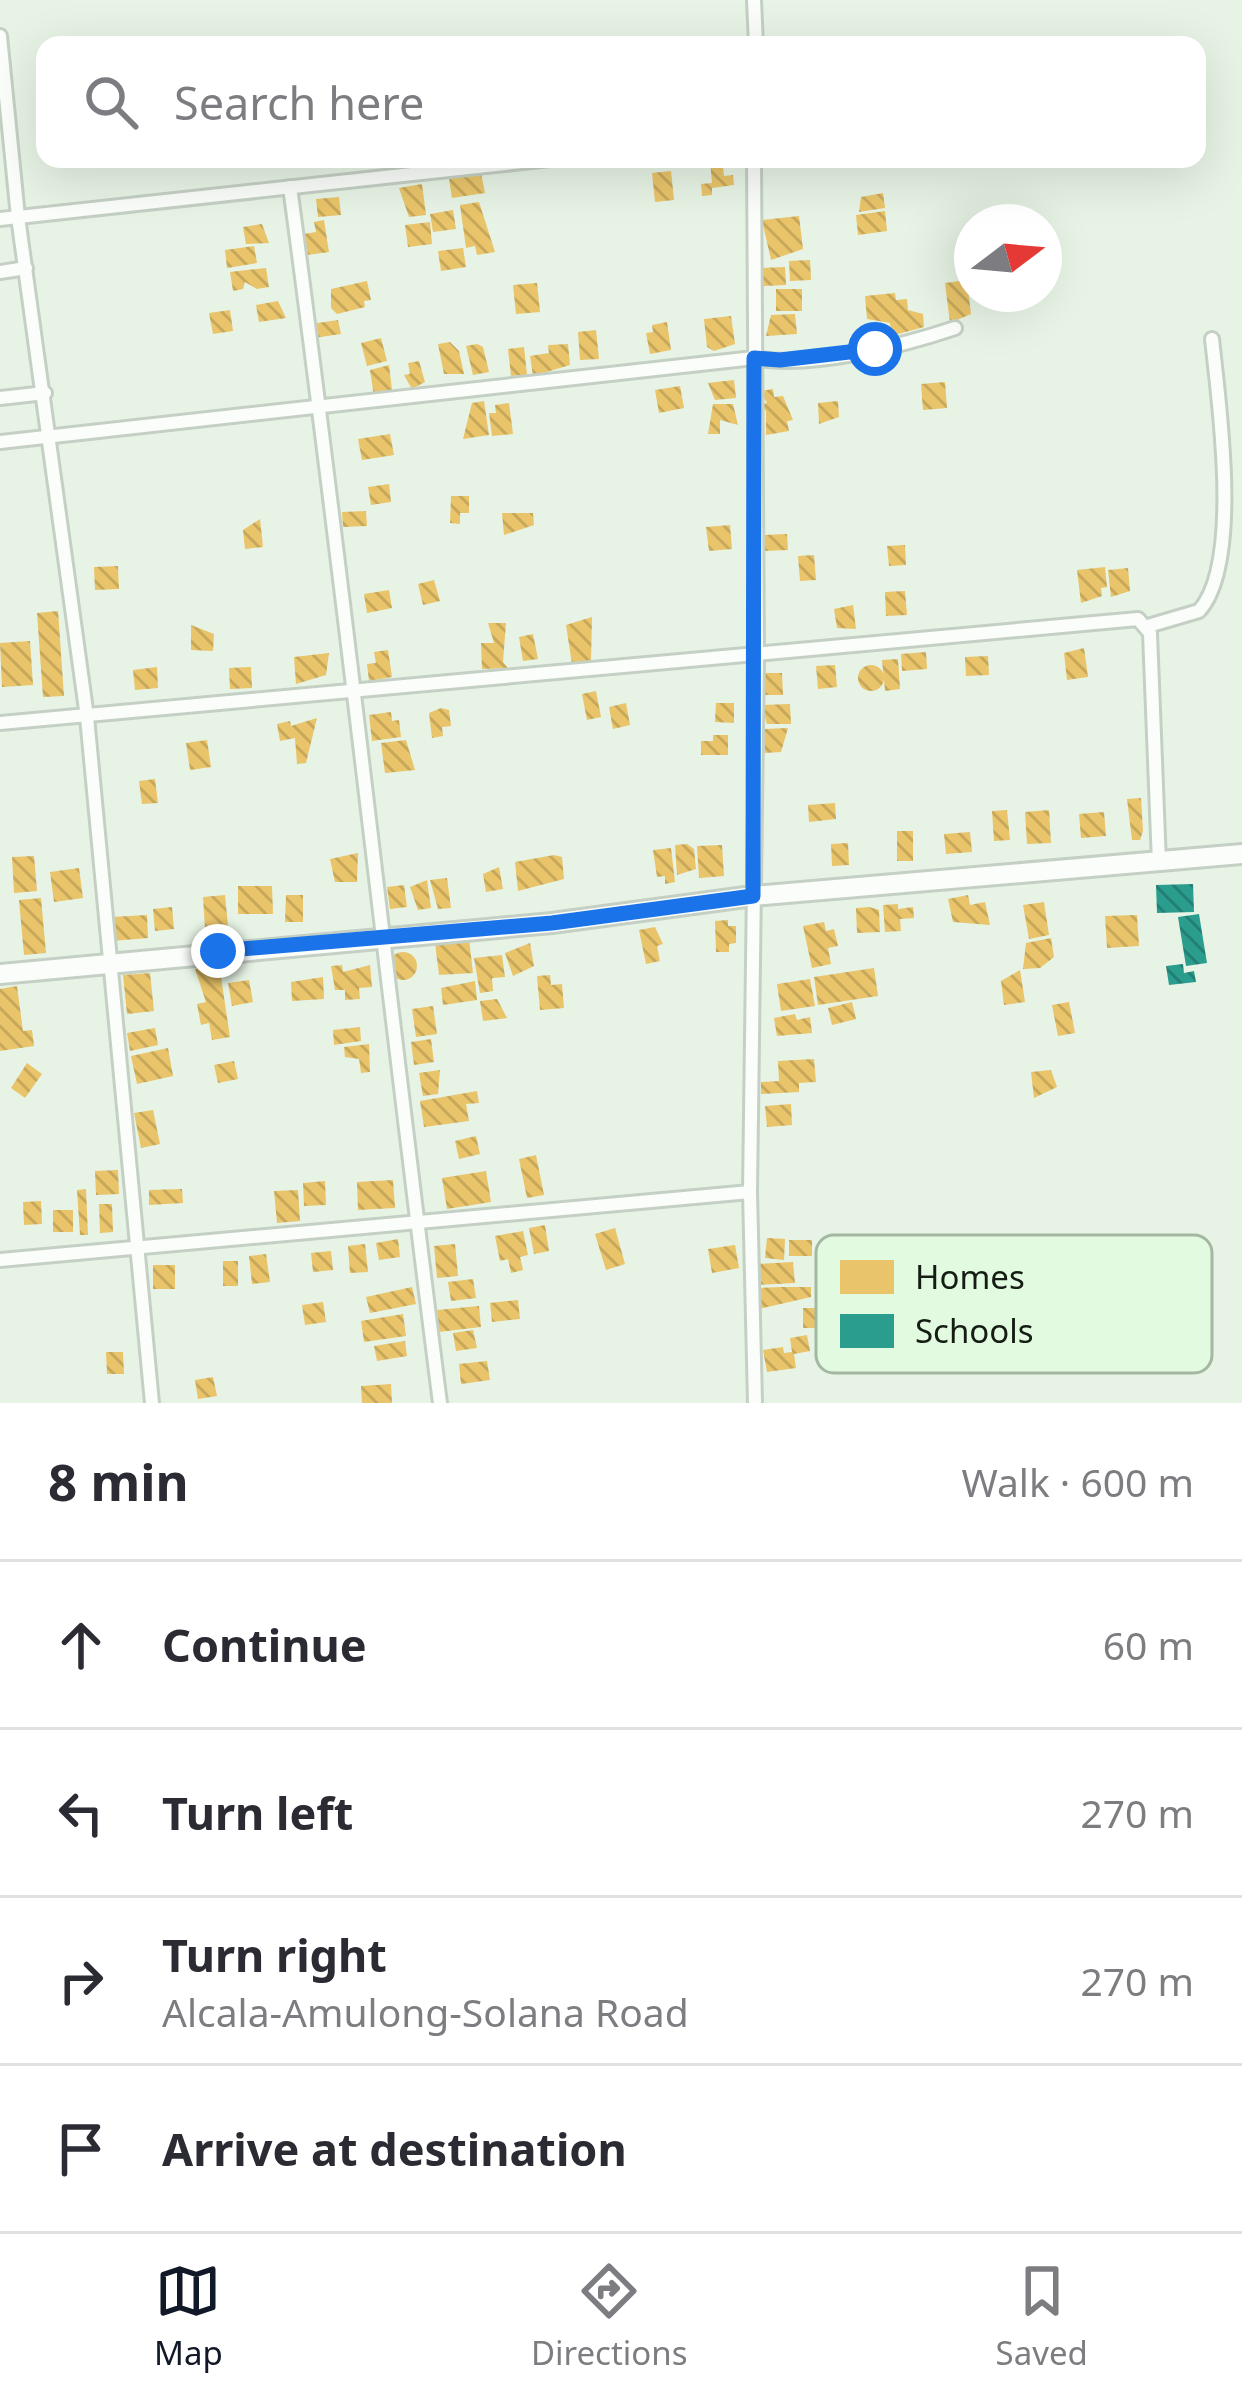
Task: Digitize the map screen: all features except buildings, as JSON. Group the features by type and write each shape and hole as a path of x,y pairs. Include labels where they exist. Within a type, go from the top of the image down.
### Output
{"main road":[{"path":"0,974 552,923 753,896 1242,854"}],"street":[{"path":"754,0 756,36"},
{"path":"0,36 19,217 52,435 86,717 152,1403"},
{"path":"0,219 466,168"},
{"path":"754,168 757,655 750,1192 754,1403"},
{"path":"290,187 357,691 381,939 440,1403"},
{"path":"0,272 26,268"},
{"path":"0,442 320,410 754,358 780,360 875,349 955,328"},
{"path":"0,723 1131,618 1148,626 1199,611 1224,569 1226,515 1212,339"},
{"path":"0,398 45,393"},
{"path":"1148,626 1159,863"},
{"path":"0,1260 750,1192"}],"route":[{"path":"218,951 552,923 753,896 754,358 780,360 875,349"}]}
